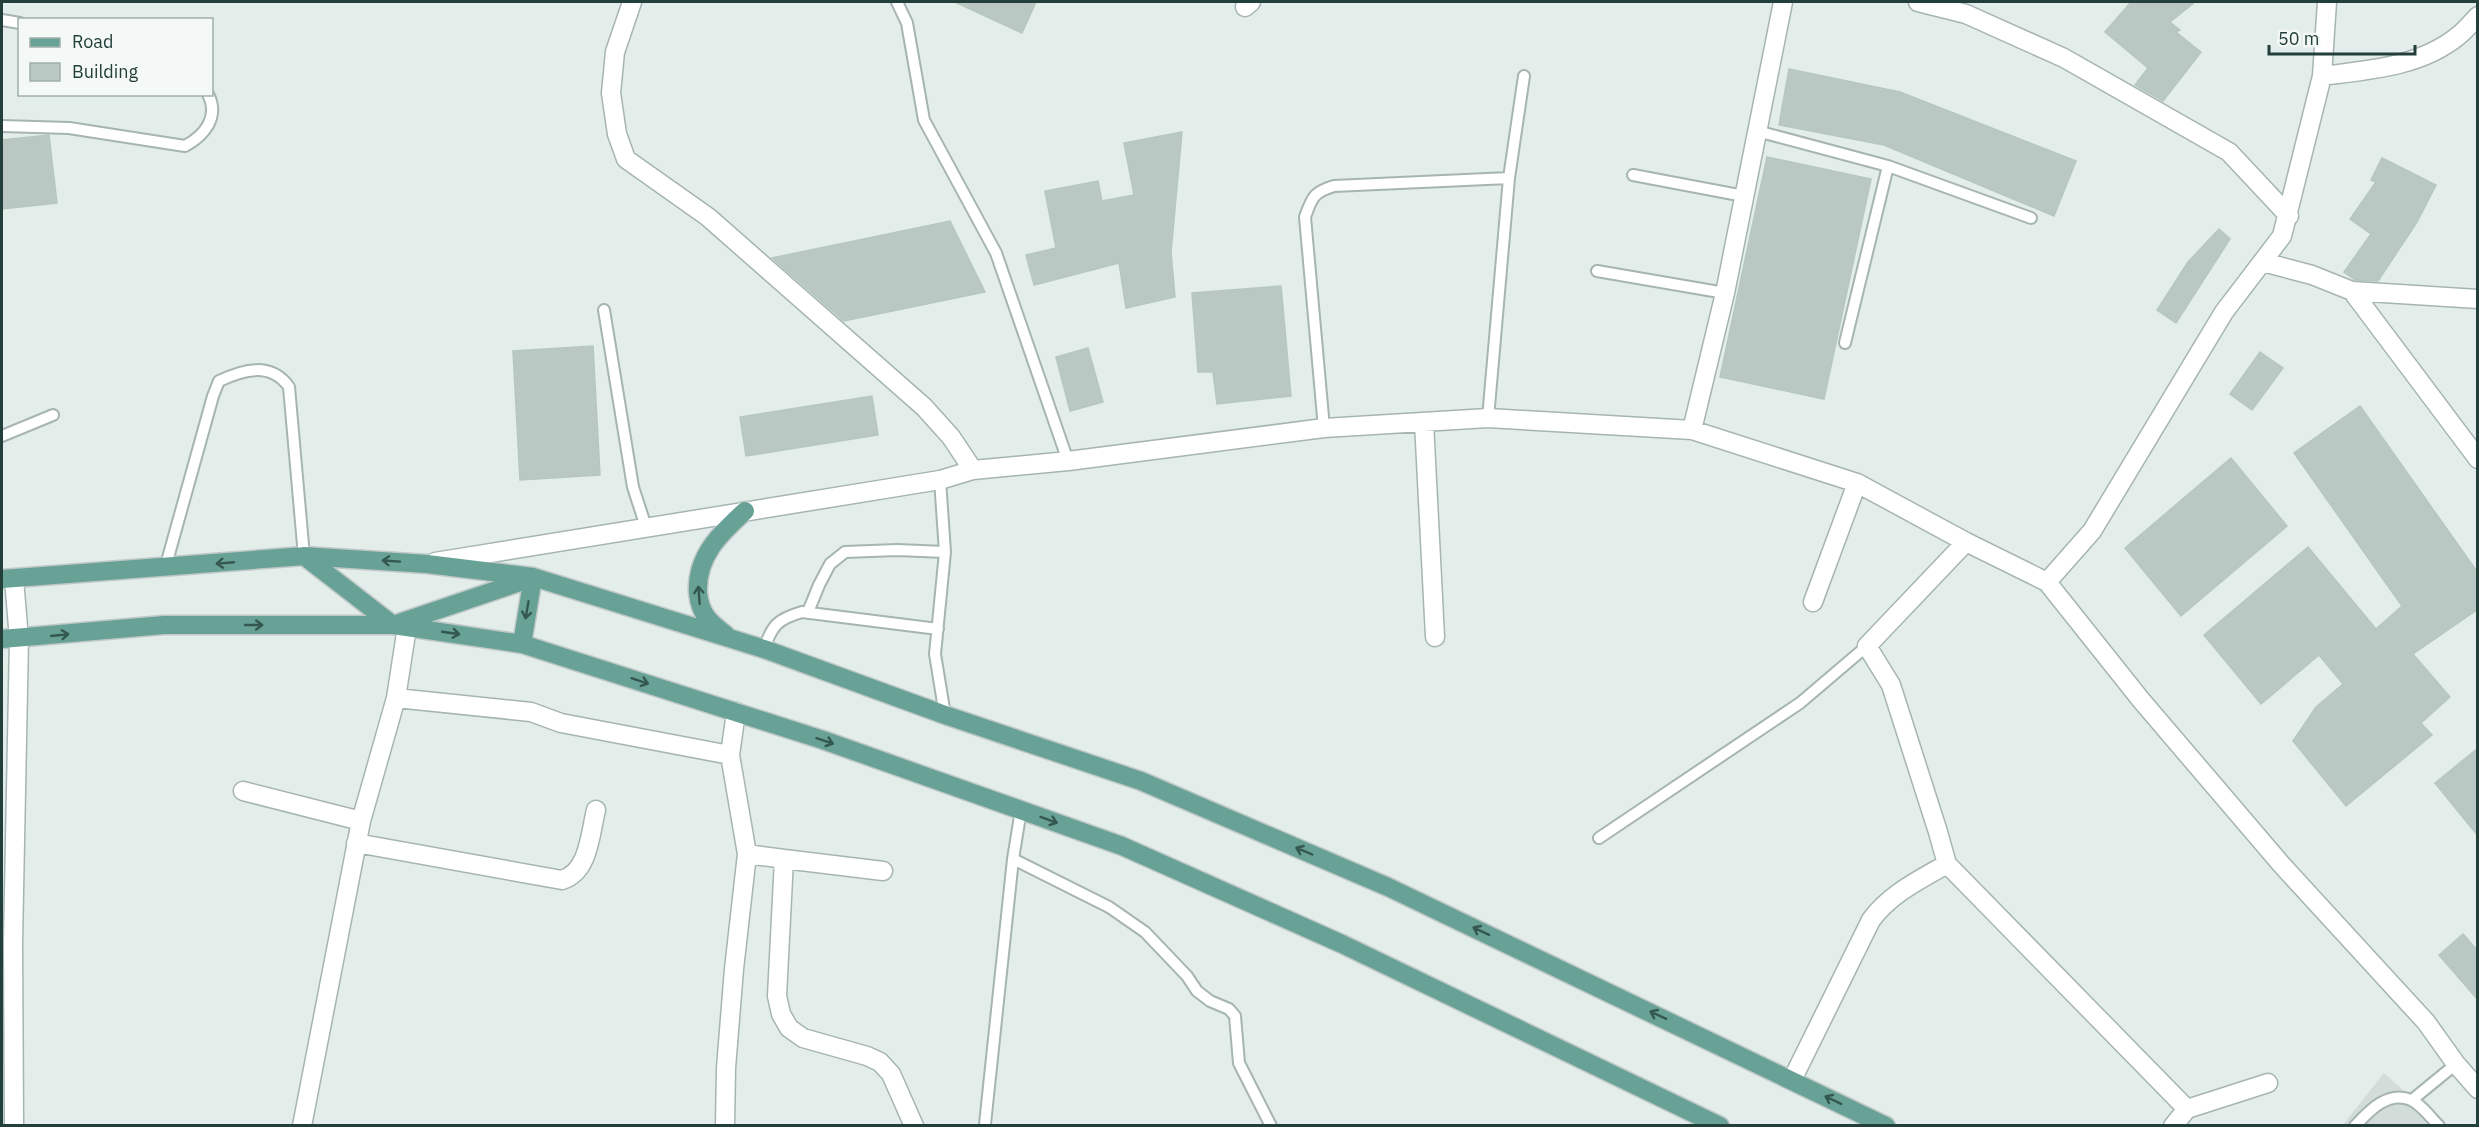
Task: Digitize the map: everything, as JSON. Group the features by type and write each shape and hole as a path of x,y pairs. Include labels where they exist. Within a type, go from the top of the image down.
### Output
{"main road":[{"path":"732,640 708,620 699,606 697,578 702,562 713,543 746,511"},
{"path":"304,556 400,626"},
{"path":"8,579 304,556 427,564 533,577 764,649 945,715 1141,782 1388,886 1886,1125"},
{"path":"400,626 533,577"},
{"path":"522,644 533,577"},
{"path":"10,639 164,625 400,626 522,644 823,740 1122,846 1342,944 1720,1125"}],"street":[{"path":"632,2 615,52 610,93 617,135 627,159 708,217 924,407 951,437 973,470"},
{"path":"1692,430 1725,293 1783,2"},
{"path":"1918,2 1966,14 2064,58 2229,152 2289,216"},
{"path":"2047,582 2092,531 2224,312 2282,236 2289,216 2322,76 2327,2"},
{"path":"2322,76 2390,67 2430,54 2458,37 2478,16"},
{"path":"2263,262 2312,275 2352,291 2478,299"},
{"path":"2352,291 2478,459"},
{"path":"427,564 940,480 973,470 1068,461 1324,428 1488,418 1692,430 1857,483 1966,543 2047,582 2141,700 2281,864 2426,1022 2456,1064 2478,1089"},
{"path":"1424,422 1435,637"},
{"path":"1813,602 1857,483"},
{"path":"1966,543 1867,646 1891,686 1947,864 2187,1109"},
{"path":"8,579 10,639 7,942 10,1122"},
{"path":"303,1125 361,821 396,698 400,626"},
{"path":"396,698 531,712 561,723 730,755"},
{"path":"725,1125 726,1068 733,980 747,854 730,755 736,712"},
{"path":"243,791 361,821"},
{"path":"357,843 562,880 572,877 581,867 596,810"},
{"path":"747,854 883,871"},
{"path":"784,859 777,996 781,1014 789,1028 803,1038 867,1056 880,1062 891,1074 914,1125"},
{"path":"1792,1080 1871,920 1894,895 1947,864"},
{"path":"2173,1125 2187,1109 2268,1083"}],"lane":[{"path":"897,2 907,23 924,120 996,253 1068,461"},
{"path":"2,20 18,23"},
{"path":"1488,418 1509,178 1524,76"},
{"path":"2,126 69,128 185,146 200,138 211,121 212,102 209,96"},
{"path":"1757,131 1888,166 2031,218"},
{"path":"1845,343 1888,166"},
{"path":"1633,175 1744,196"},
{"path":"1324,428 1305,217 1310,202 1318,191 1334,186 1509,178"},
{"path":"1597,272 1725,293"},
{"path":"604,310 633,487 646,527"},
{"path":"166,565 219,381 250,370 271,371 281,376 289,387 304,556"},
{"path":"2,436 53,415"},
{"path":"940,480 945,552 935,654 945,715"},
{"path":"808,612 830,564 845,552 897,550 945,552"},
{"path":"764,649 768,636 782,618 802,612 938,629"},
{"path":"1599,838 1800,703 1867,646"},
{"path":"985,1124 1013,859 1021,810"},
{"path":"1013,859 1109,907 1145,932 1187,976 1197,992 1210,1001 1229,1009 1236,1016 1239,1063 1271,1125"},
{"path":"2412,1100 2456,1064"},
{"path":"2355,1125 2383,1101 2397,1097 2412,1100 2439,1125"}],"shaded area":[{"path":"2384,1073 2442,1125 2342,1126"}],"building":[{"path":"955,2 1036,2 1022,33"},
{"path":"2131,2 2195,2 2170,22 2180,30 2176,32 2201,52 2163,101 2135,85 2148,68 2105,32"},
{"path":"1789,69 1900,92 2076,161 2054,216 1884,145 1779,125"},
{"path":"1182,132 1171,252 1175,297 1126,308 1119,263 1034,285 1026,255 1056,248 1045,191 1098,181 1102,201 1134,195 1124,143"},
{"path":"49,135 57,203 2,209 2,140"},
{"path":"1767,157 1871,179 1824,399 1720,377"},
{"path":"2382,158 2436,185 2417,222 2378,281 2355,280 2344,272 2371,234 2350,219 2376,182 2371,180"},
{"path":"950,221 985,292 844,321 772,258"},
{"path":"2219,229 2230,239 2176,323 2157,310 2188,262"},
{"path":"1281,286 1291,396 1217,404 1213,372 1198,372 1192,293"},
{"path":"593,346 600,475 520,480 513,351"},
{"path":"1088,348 1103,402 1070,411 1056,357"},
{"path":"2260,352 2283,368 2252,410 2230,394"},
{"path":"872,396 878,435 746,456 740,417"},
{"path":"2360,406 2478,573 2478,609 2413,654 2450,697 2421,723 2432,735 2346,806 2293,741 2316,707 2343,684 2319,655 2261,704 2204,635 2308,547 2376,629 2402,606 2294,453"},
{"path":"2231,458 2287,526 2181,616 2125,548"},
{"path":"2478,748 2478,836 2435,783"},
{"path":"2463,934 2478,951 2478,1000 2439,955"}]}
